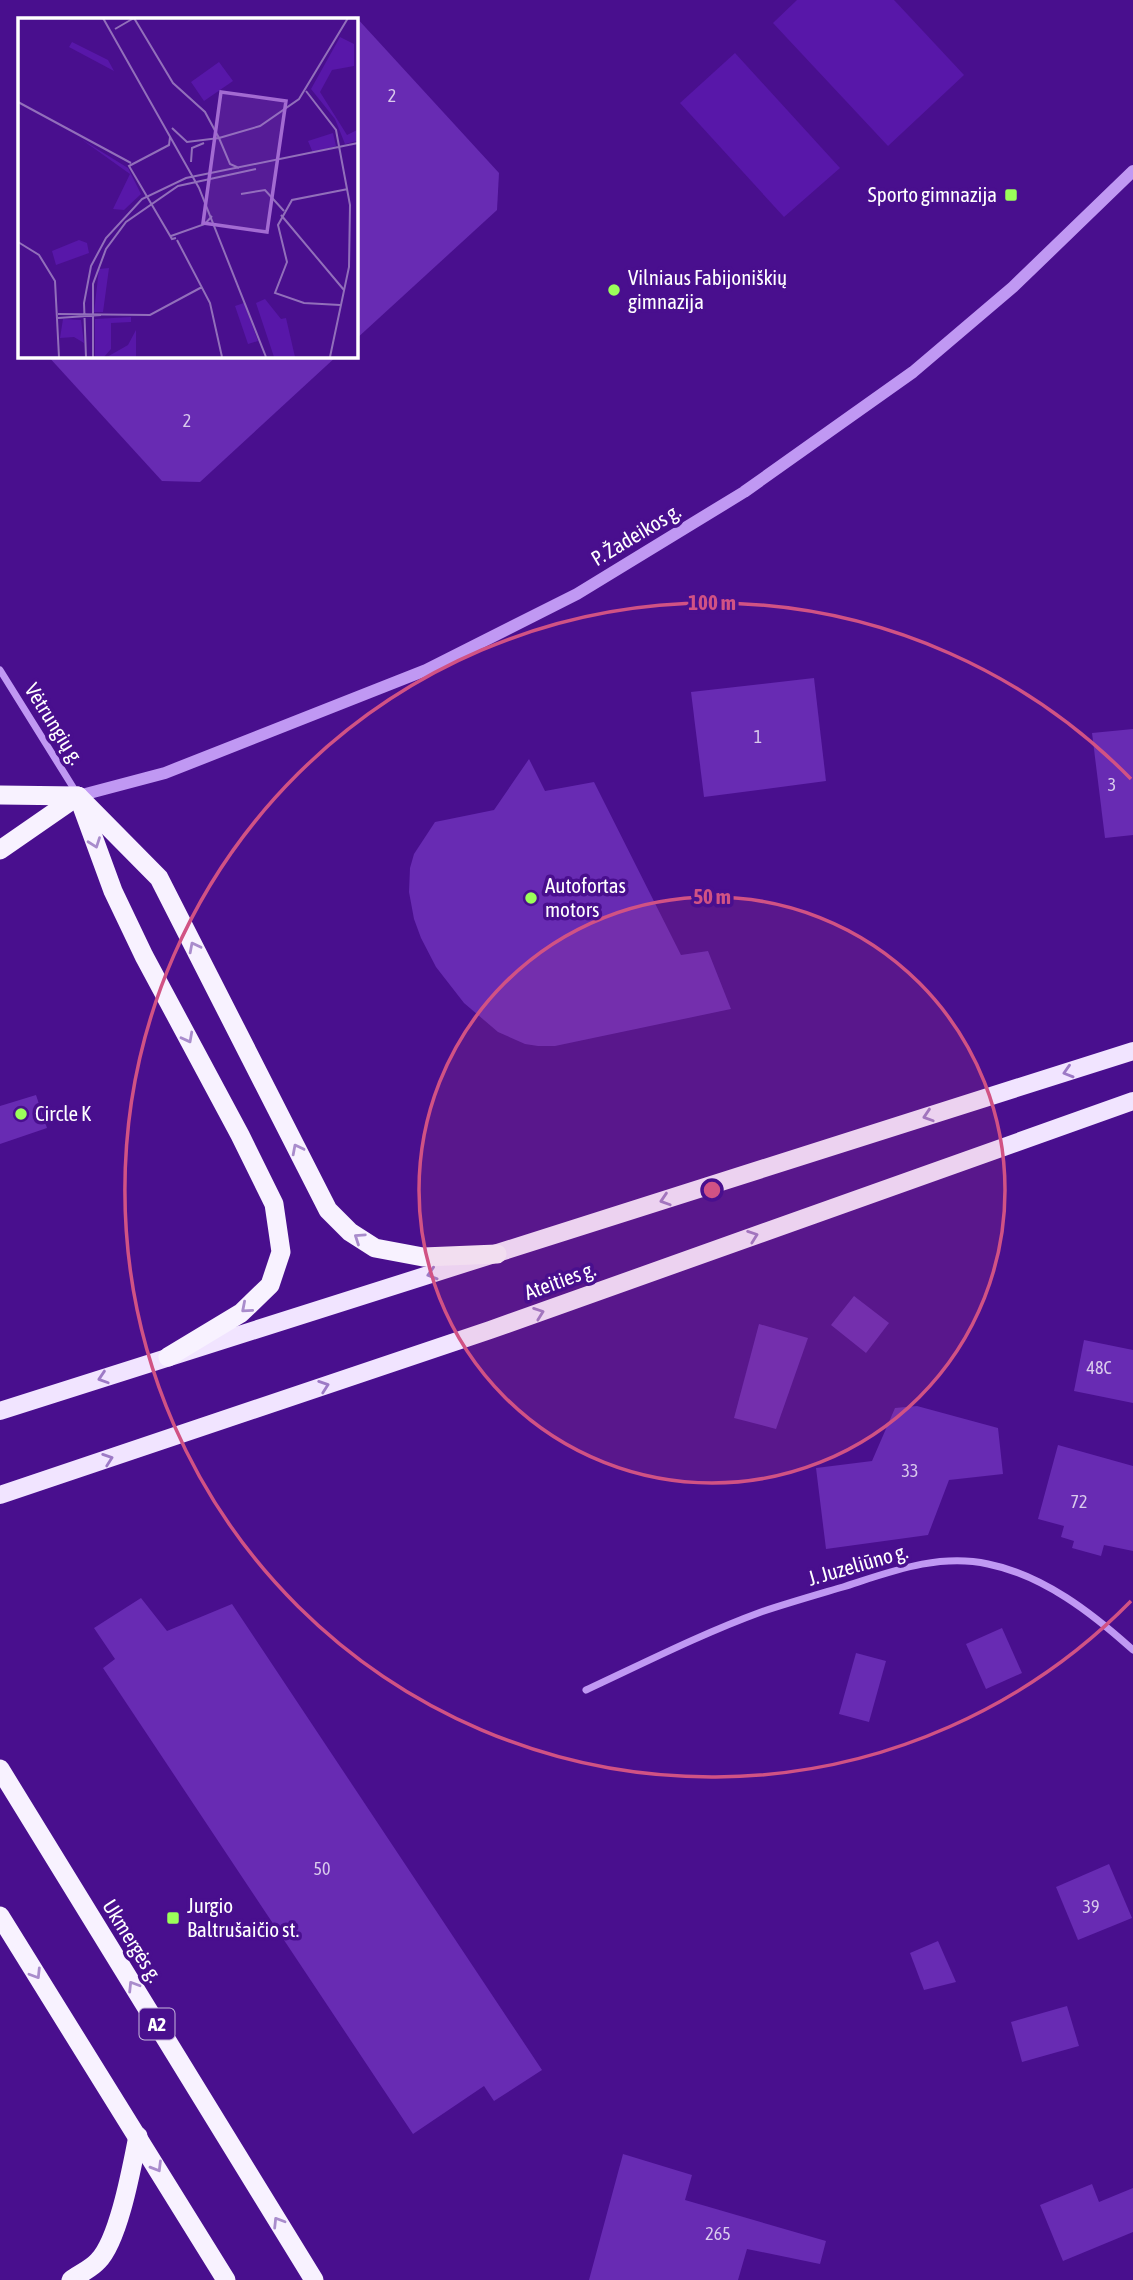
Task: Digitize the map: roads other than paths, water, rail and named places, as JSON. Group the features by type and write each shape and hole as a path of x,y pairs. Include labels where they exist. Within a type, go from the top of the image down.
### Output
{"highway":[{"path":"0,795 78,796 159,878 328,1210 350,1232 375,1248 423,1257 497,1254"},
{"path":"0,850 78,796"},
{"path":"78,796 113,891 274,1205 281,1252 270,1285 241,1313 167,1357"},
{"name":"Ukmergės g.","path":"0,1769 314,2280"},
{"path":"0,1916 226,2280"},
{"path":"71,2280 99,2260 109,2242 122,2209 138,2136"}],"main road":[{"name":"Ateities g.","path":"0,1411 1133,1051"},
{"name":"Ateities g.","path":"0,1495 490,1330 1133,1101"}],"street":[{"name":"P. Žadeikos g.","path":"78,796 166,773 426,670 576,594 744,492 913,372 1013,287 1133,171"},
{"name":"Vėtrungių g.","path":"0,670 78,796"},
{"name":"J. Juzeliūno g.","path":"586,1690 692,1640 762,1612 909,1566 953,1559 987,1563 1023,1573 1072,1602 1133,1650"}],"place":[{"name":"Sporto gimnazija","path":"1011,195"},
{"name":"Vilniaus Fabijoniškių gimnazija","path":"614,290"},
{"name":"Autofortas motors","path":"531,898"},
{"name":"Circle K","path":"21,1114"},
{"name":"Jurgio Baltrušaičio st.","path":"173,1918"}]}
